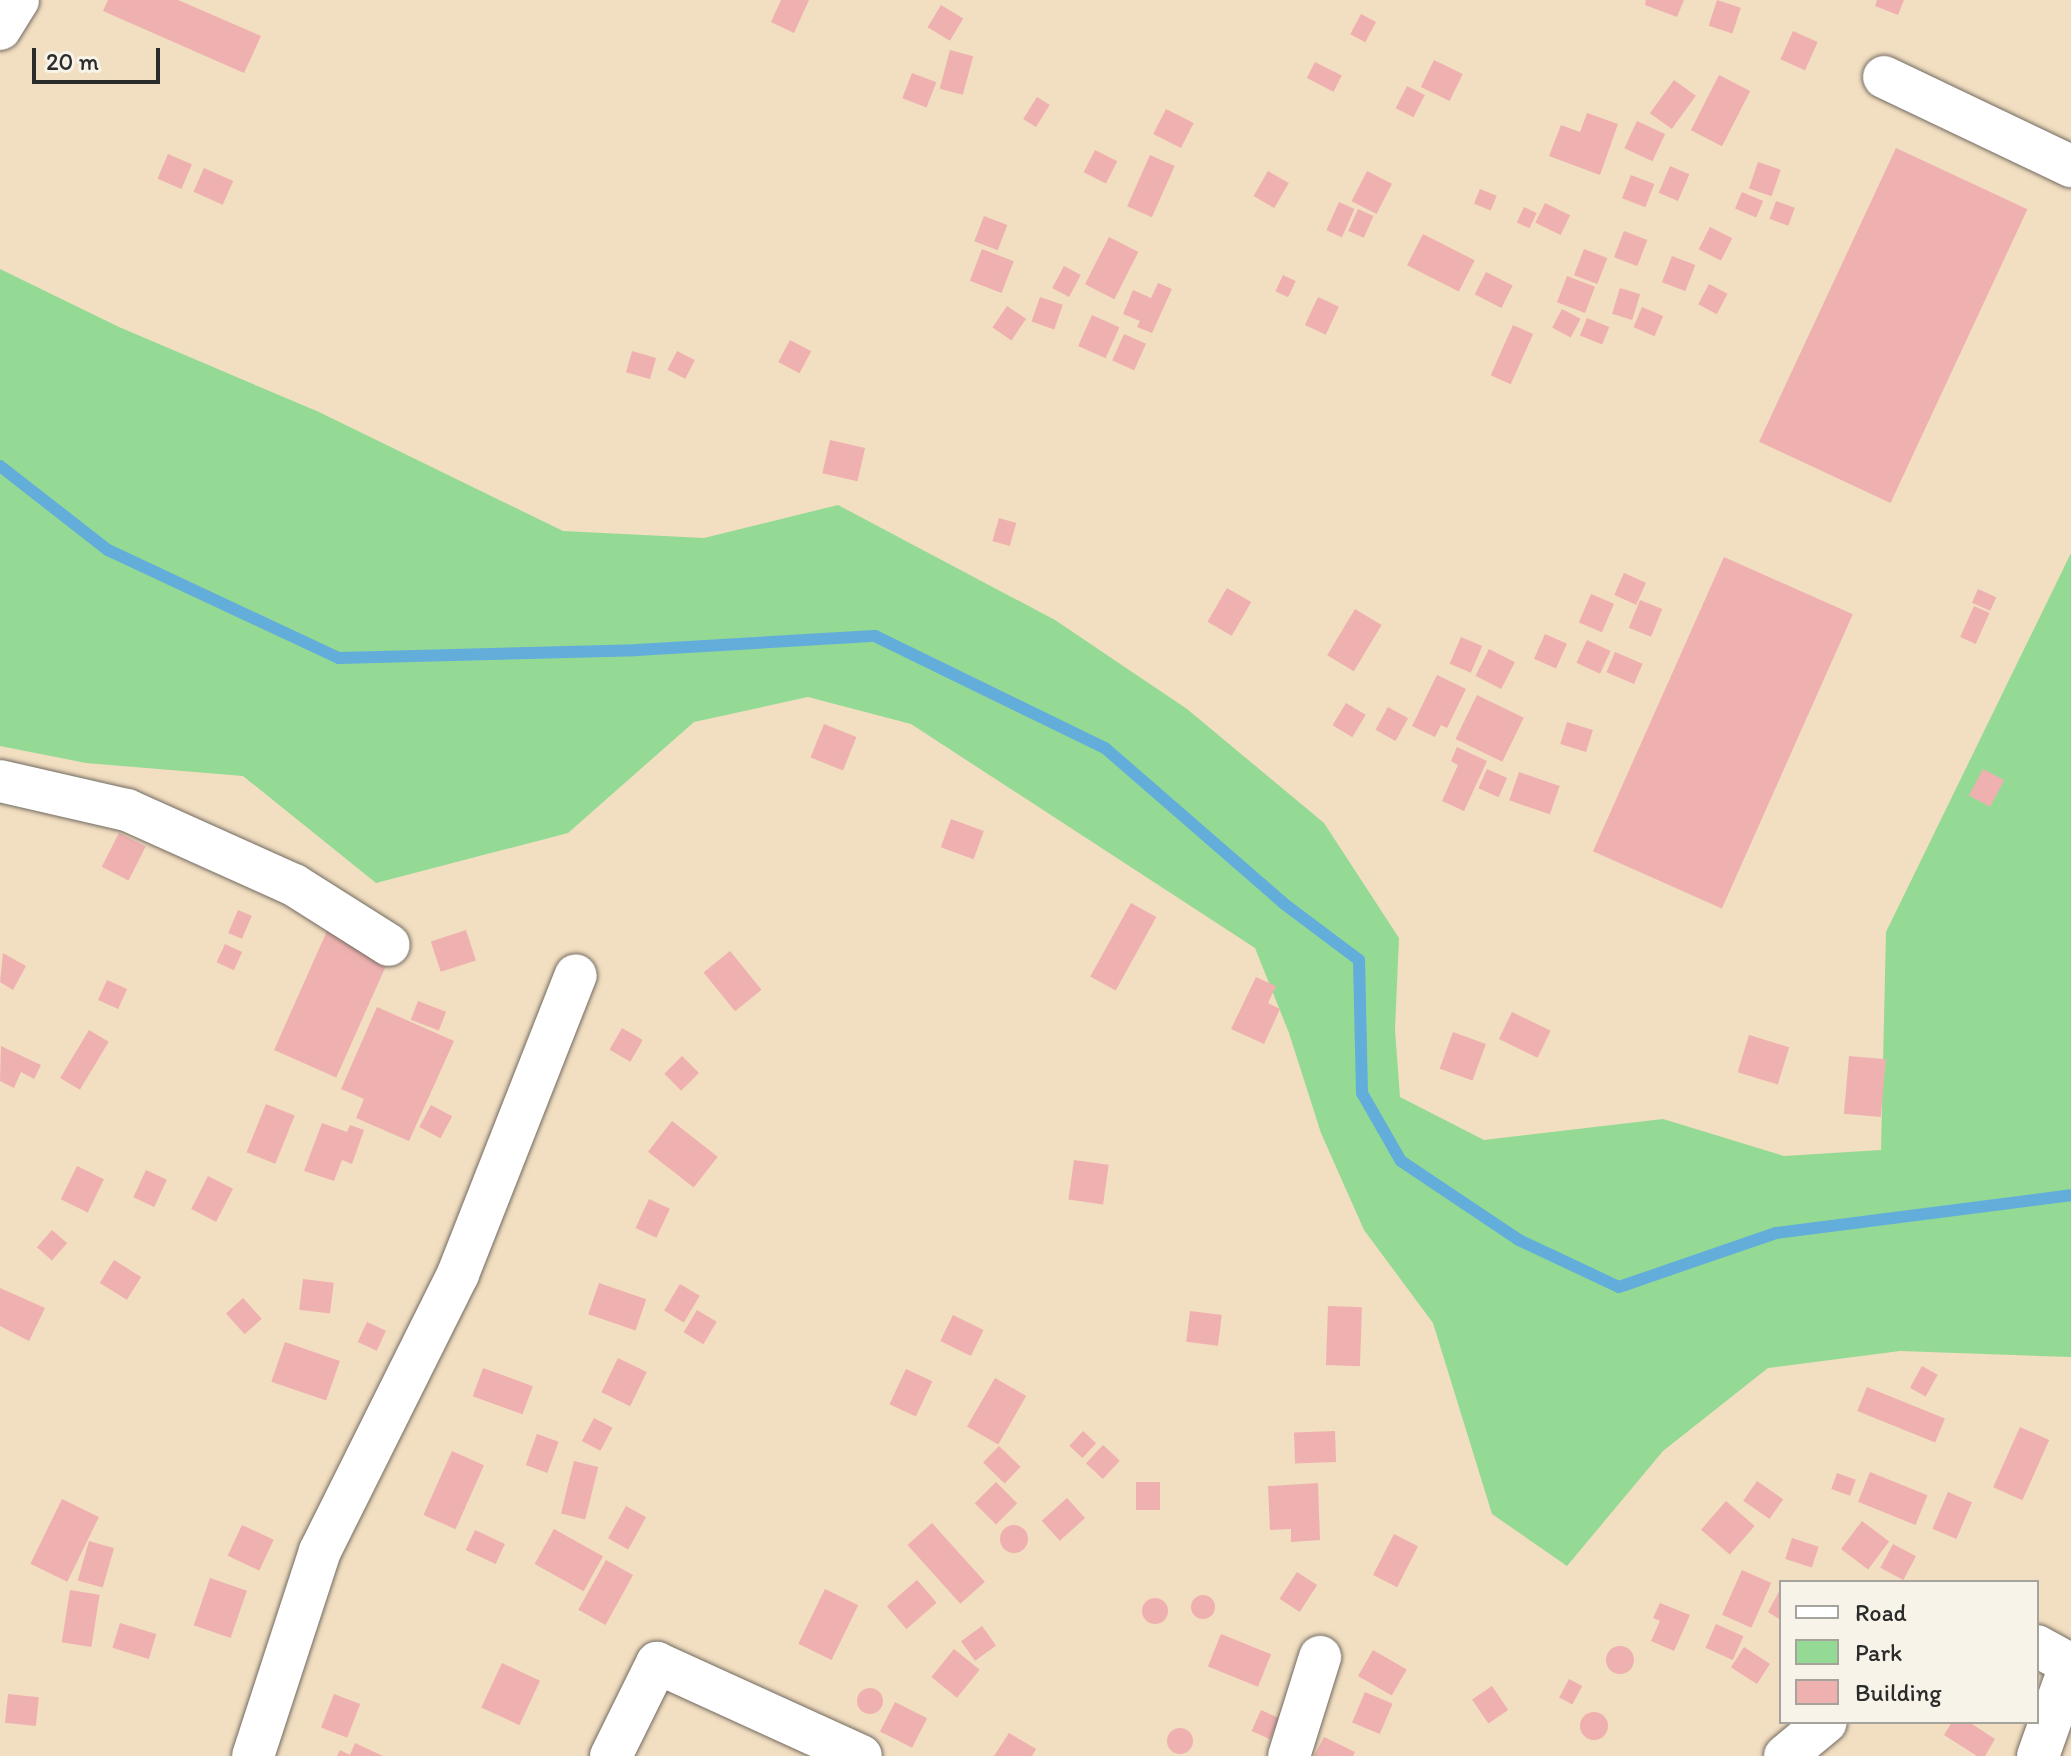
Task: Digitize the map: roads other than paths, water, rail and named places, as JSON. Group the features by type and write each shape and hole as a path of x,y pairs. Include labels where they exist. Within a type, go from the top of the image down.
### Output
{"street":[{"path":"0,29 18,0"},
{"path":"1884,77 2071,166"},
{"path":"0,781 127,810 294,885 389,945"},
{"path":"253,1756 320,1551 458,1274 576,975"},
{"path":"1289,1756 1320,1657"},
{"path":"2038,1756 2059,1658"},
{"path":"611,1756 657,1663 861,1756"},
{"path":"1785,1756 1824,1724"}],"waterway":[{"path":"0,466 108,550 339,658 637,650 875,636 1105,748 1283,903 1359,960 1362,1093 1401,1161 1519,1240 1619,1287 1776,1233 2071,1195"}]}
